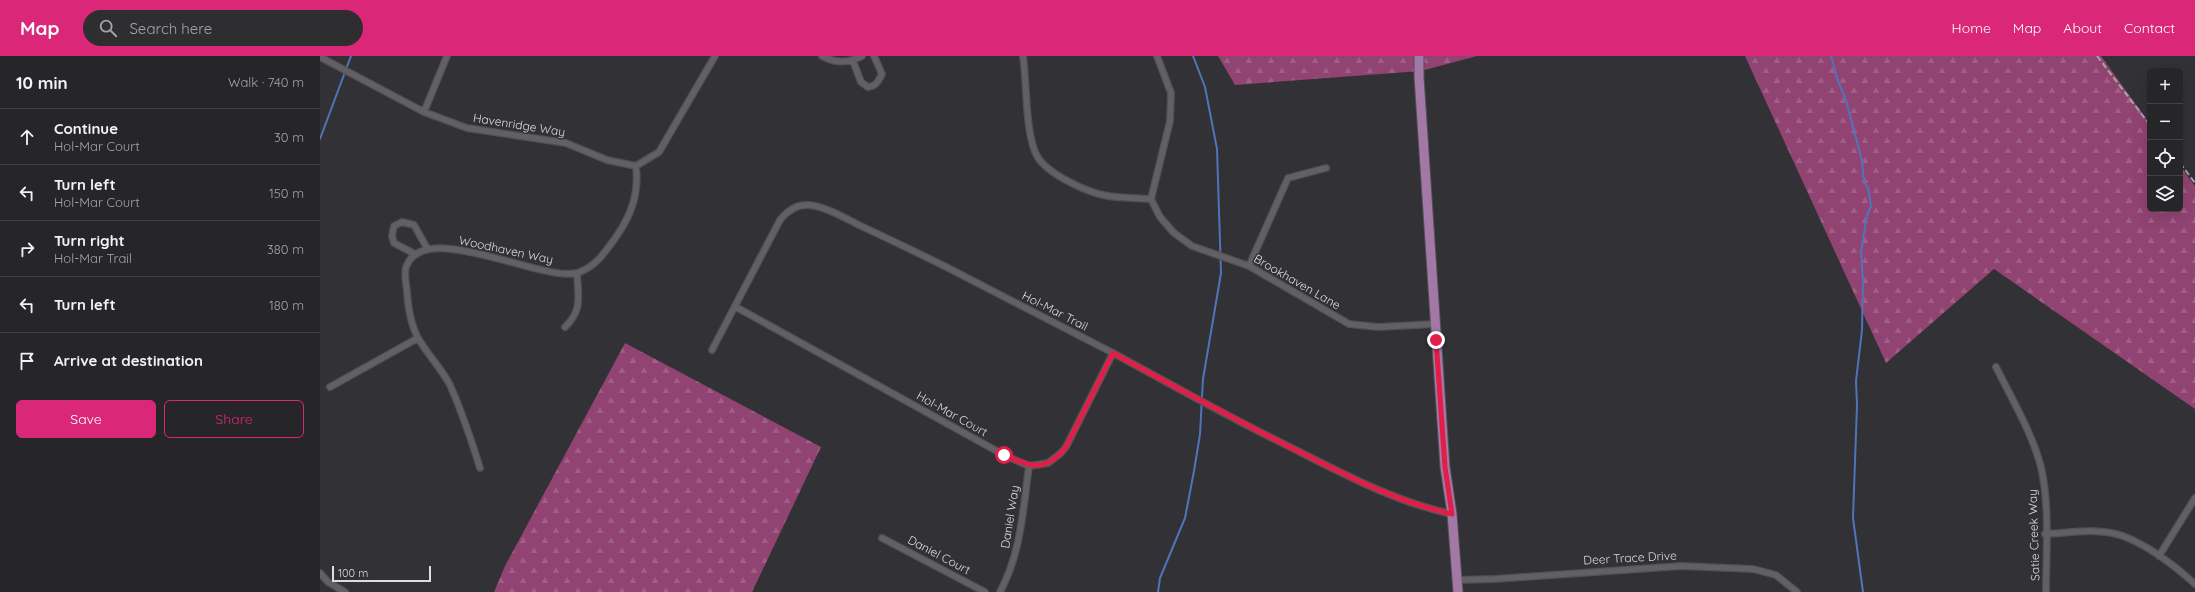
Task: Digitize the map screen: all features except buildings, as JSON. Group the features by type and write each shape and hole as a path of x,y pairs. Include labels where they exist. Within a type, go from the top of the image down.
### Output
{"main road":[{"path":"1419,56 1419,77 1445,467 1452,514 1458,592"}],"street":[{"path":"424,112 447,56"},
{"path":"636,166 659,152 715,56"},
{"path":"822,56 838,62 853,61 862,56"},
{"path":"853,61 861,82 868,87 877,84 882,74 874,56"},
{"path":"1023,56 1030,131 1037,156 1048,169 1076,185 1107,196 1151,198 1170,122 1171,93 1157,56"},
{"name":"Havenridge Way","path":"320,57 424,112 467,128 566,142 607,160 636,166"},
{"name":"Woodhaven Way","path":"415,254 427,248 462,250 557,273 577,273 598,262 622,228 634,205 638,183 636,166"},
{"path":"1249,266 1288,178 1326,168"},
{"name":"Brookhaven Lane","path":"1151,198 1160,217 1174,233 1192,246 1249,266 1349,324 1378,327 1435,324"},
{"name":"Hol-Mar Trail","path":"712,350 736,307 780,220 787,212 807,205 837,214 893,241 1113,353 1234,419 1382,492 1427,509 1452,514"},
{"path":"427,248 414,225 402,222 394,226 392,236 394,243 415,254 406,267 409,317 418,338 441,368 450,386 465,420 480,468"},
{"path":"565,327 574,318 579,300 577,273"},
{"name":"Hol-Mar Court","path":"736,307 1004,455 1029,466"},
{"path":"330,386 418,338"},
{"path":"1029,466 1048,463 1066,447 1113,353"},
{"name":"Satie Creek Way","path":"1996,368 2025,426 2041,467 2045,496 2046,592"},
{"name":"Daniel Way","path":"1000,592 1010,573 1019,544 1029,466"},
{"path":"2159,556 2195,498"},
{"path":"2046,534 2095,532 2122,535 2176,567 2195,584"},
{"name":"Daniel Court","path":"882,538 985,592"},
{"name":"Deer Trace Drive","path":"1457,580 1495,579 1682,566 1754,569 1776,575 1797,592"},
{"path":"320,573 328,582 345,592"}],"green space":[{"path":"1218,56 1477,56 1421,71 1235,85"},
{"path":"1745,56 2101,56 2147,120 2147,212 2183,212 2183,170 2195,186 2195,409 1994,269 1886,363"},
{"path":"625,343 821,447 752,592 494,592 505,566"}],"waterway":[{"path":"320,139 351,56"},
{"path":"1158,592 1160,578 1185,518 1200,434 1203,379 1221,273 1217,149 1205,87 1193,56"},
{"path":"1831,56 1838,81 1846,100 1862,161 1864,182 1868,188 1871,206 1867,215 1861,252 1863,281 1862,330 1856,381 1857,405 1853,518 1863,592"}],"railway":[{"path":"2097,56 2147,121"},
{"path":"2183,167 2195,183"}],"route":[{"path":"1004,455 1029,466 1048,463 1061,453 1066,447 1113,353 1234,419 1323,464 1382,492 1427,509 1452,514 1445,467 1436,340"}]}
